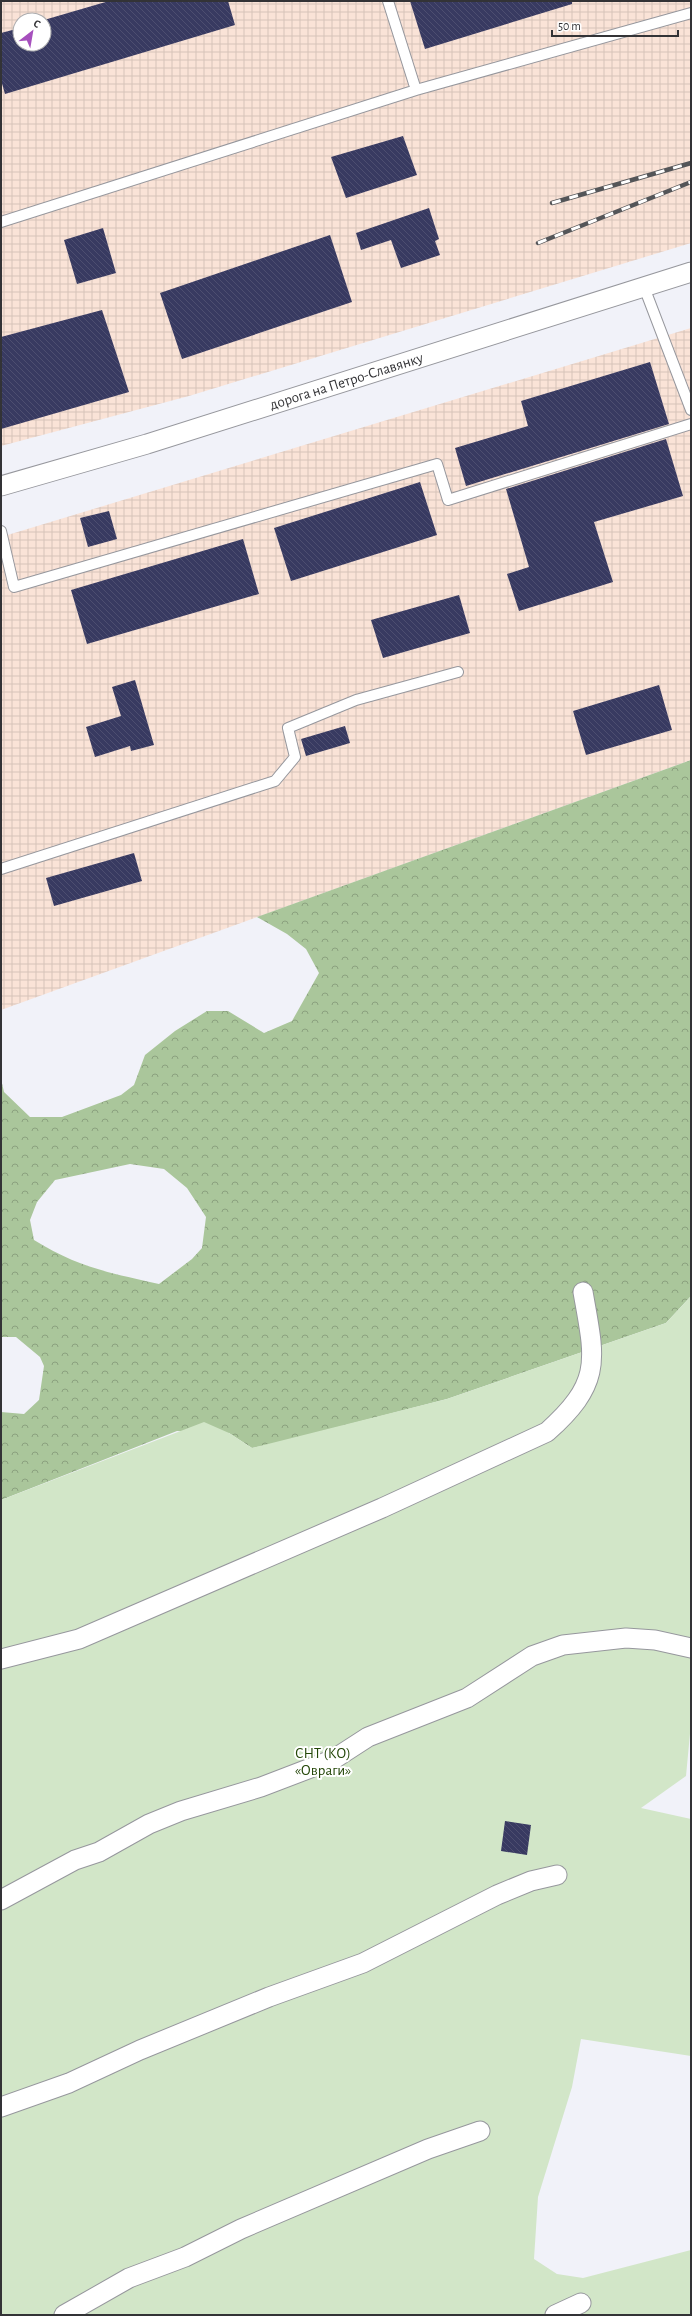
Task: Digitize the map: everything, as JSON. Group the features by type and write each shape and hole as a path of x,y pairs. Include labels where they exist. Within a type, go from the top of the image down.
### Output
{"street":[{"name":"дорога на Петро-Славянку","path":"1,486 147,444 691,272"},
{"path":"1,1659 79,1639 375,1511 547,1432 569,1413 585,1390 592,1364 583,1292"},
{"path":"1,1900 75,1860 99,1852 149,1824 174,1814 268,1784 334,1759 375,1734 467,1698 532,1656 563,1645 626,1638 655,1640 691,1648"},
{"path":"1,2107 69,2083 140,2050 269,1996 363,1963 497,1895 532,1882 557,1876"},
{"path":"64,2315 129,2278 185,2257 241,2229 428,2149 480,2132"},
{"path":"555,2315 581,2303"}],"lane":[{"path":"388,1 416,90"},
{"path":"1,222 416,90 691,13"},
{"path":"644,287 691,410"},
{"path":"1,531 14,587 436,464 448,500 691,424"},
{"path":"1,869 275,781 295,757 288,728 356,700 458,672"}],"shaded area":[{"path":"1,1 691,1 691,243 189,396 1,446"},
{"path":"691,328 691,760 1,1010 1,537"}],"green space":[{"path":"691,760 691,1296 666,1323 447,1399 252,1448 229,1433 177,1431 1,1500 1,1412 24,1414 39,1400 44,1366 40,1357 16,1337 1,1337 1,1079 4,1092 30,1117 62,1117 121,1095 134,1085 145,1055 175,1031 207,1011 228,1011 264,1033 292,1021 319,973 306,949 287,934 257,917","holes":["130,1164 164,1169 187,1188 206,1217 202,1248 192,1259 159,1284 94,1268 65,1257 34,1240 30,1220 37,1202 55,1180"]},
{"name":"СНТ (КО) «Овраги»","path":"691,1296 691,1723 686,1776 641,1808 691,1819 691,2056 581,2039 572,2087 538,2197 534,2259 557,2274 583,2278 691,2250 691,2315 1,2315 1,1500 204,1422 229,1433 252,1448 447,1399 666,1323"}],"building":[{"path":"109,1 228,1 235,25 5,94 1,80 1,33 12,30 12,52 52,52 52,18"},
{"path":"410,1 572,1 572,4 425,49"},
{"path":"403,136 417,175 346,198 331,157"},
{"path":"429,208 439,239 435,241 440,255 401,268 391,240 361,250 356,233"},
{"path":"103,228 116,273 77,284 64,240"},
{"path":"330,235 352,302 182,359 160,293"},
{"path":"102,310 129,392 1,429 1,337"},
{"path":"650,362 669,424 466,486 455,448 528,426 521,401"},
{"path":"666,439 683,496 594,522 613,582 519,611 507,574 529,567 506,489"},
{"path":"420,482 437,535 291,581 274,528"},
{"path":"109,511 117,539 88,547 80,518"},
{"path":"243,539 259,594 87,644 71,590"},
{"path":"459,595 470,633 383,658 371,620"},
{"path":"135,680 154,745 131,751 130,746 95,757 86,727 121,716 112,687"},
{"path":"659,685 672,730 586,755 573,711"},
{"path":"345,726 350,743 306,756 301,739"},
{"path":"134,853 142,881 54,906 46,878"},
{"path":"505,1821 531,1825 527,1855 501,1851"}],"railway":[{"path":"552,203 691,163"},
{"path":"538,243 691,182"}]}
